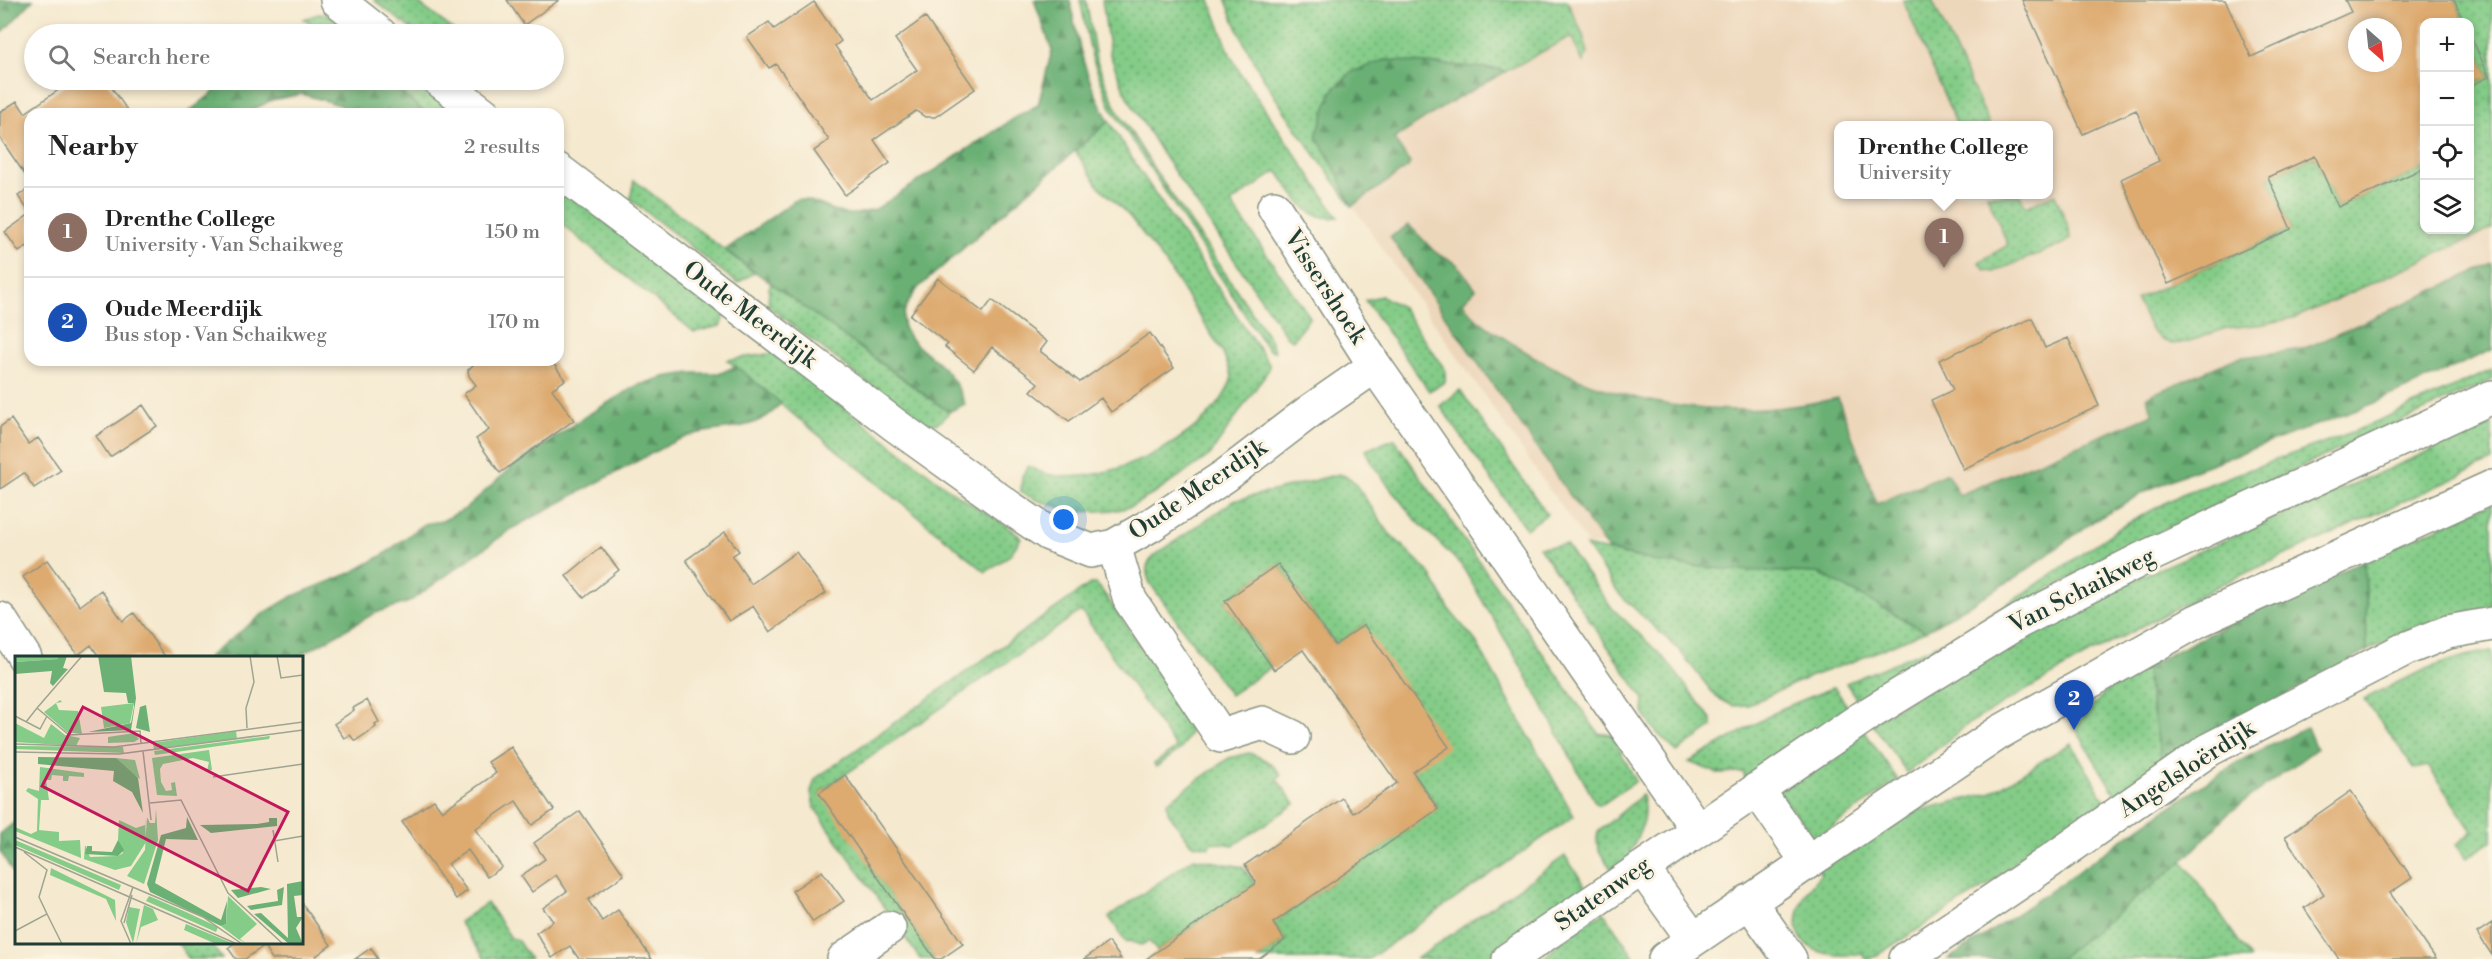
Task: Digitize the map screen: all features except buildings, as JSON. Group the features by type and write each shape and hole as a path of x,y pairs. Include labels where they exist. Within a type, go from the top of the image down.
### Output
{"street":[{"path":"337,0 367,24"},
{"path":"452,90 476,108"},
{"name":"Oude Meerdijk","path":"564,175 895,425 1050,534 1091,551 1113,546 1151,525 1225,476 1310,411 1376,366"},
{"name":"Vissershoek","path":"1274,207 1376,366"},
{"path":"1376,366 1697,829"},
{"name":"Van Schaikweg","path":"1697,829 1912,686 2020,621 2142,559 2492,397"},
{"path":"1665,959 2000,732 2197,621 2492,487"},
{"path":"1113,546 1130,600 1221,736 1263,723 1293,737"},
{"path":"0,619 24,656"},
{"name":"Angelsloërdijk","path":"1906,959 2210,749 2405,649 2448,632 2492,624"},
{"path":"1757,789 1807,861"},
{"name":"Statenweg","path":"1509,959 1697,829"},
{"path":"1642,867 1694,939"},
{"path":"1749,901 1790,959"},
{"path":"844,959 889,928"}],"shaded area":[{"path":"1247,0 2492,0 2492,307 1922,534 1588,545 1353,206"}],"green space":[{"path":"0,0 33,0 0,35"},
{"path":"374,0 414,0 446,24 404,24"},
{"path":"1034,0 1070,0 1084,62 1094,91 1109,121 918,288 908,304 904,313 904,329 917,346 944,368 961,393 965,404 949,412 725,250 797,199 841,213 862,213 876,209 1038,105 1052,50"},
{"path":"1080,0 1086,0 1096,59 1117,110 1156,172 1270,339 1275,351 1269,350 1260,338 1111,108 1092,57"},
{"path":"1102,0 1210,0 1230,54 1241,74 1338,217 1327,218 1309,211 1295,197 1277,171 1231,203 1310,317 1293,340 1287,337 1165,158 1127,97 1110,55"},
{"path":"1226,0 1567,0 1583,35 1588,53 1583,62 1571,36 1505,72 1499,69 1385,60 1317,136 1352,206 1265,81 1237,28"},
{"path":"1903,0 1932,0 1988,121 1955,121"},
{"path":"2454,0 2492,0 2492,229 2297,317 2265,324 2227,328 2187,342 2173,344 2162,340 2151,330 2136,299 2291,229 2268,177 2315,156 2338,207 2420,170 2420,234 2474,234 2474,84 2489,77 2474,43 2474,18 2462,18"},
{"path":"318,14 333,15 345,24 312,24 304,19"},
{"path":"1385,60 1499,69 1505,72 1446,105 1394,139 1410,163 1408,167 1352,206 1336,170 1316,136 1332,91 1352,72"},
{"path":"216,90 397,90 420,108 343,108 302,94 272,100 256,108 194,108"},
{"path":"397,90 431,90 454,108 420,108"},
{"path":"1109,121 1269,364 1269,369 1210,455 1157,492 1132,506 1119,510 1076,512 1036,500 1021,492 1022,476 1029,466 1053,475 1082,476 1114,470 1146,457 1176,441 1202,421 1222,399 1232,376 1222,351 1166,264 1130,217 1098,185 1075,151"},
{"path":"634,180 754,273 737,283 630,199"},
{"path":"564,191 725,315 720,326 694,332 564,226"},
{"path":"2055,194 2069,229 2070,238 2065,243 1994,272 1985,270 1979,262 2008,245 1989,199 2022,199 2026,207 2044,199 2053,199"},
{"path":"1409,225 1435,252 1457,264 1476,289 1463,302 1479,320 1552,367 1591,384 1671,405 1713,409 1796,406 1838,398 1877,504 1947,473 1959,495 2153,414 2146,397 2236,358 2302,349 2492,264 2492,350 2365,407 2189,472 2150,489 2094,521 2017,577 1925,631 1819,573 1733,570 1662,563 1608,550 1390,237"},
{"path":"771,283 949,412 936,424 919,423 768,306"},
{"path":"1381,296 1402,307 1446,371 1445,382 1429,391 1365,300"},
{"path":"774,353 954,493 1010,528 1021,538 1010,555 986,572 727,360"},
{"path":"736,366 781,403 773,412 753,423 692,435 669,444 513,528 409,602 375,613 299,656 209,656 264,613 293,596 353,572 383,555 424,524 442,521 465,509 511,468 586,416 636,386 663,377 691,373 721,373"},
{"path":"2492,370 2492,380 2173,525 2051,588 1860,704 1846,683 1944,642 2020,596 2121,527 2182,494 2355,431"},
{"path":"1460,390 1547,514 1526,529 1440,406"},
{"path":"2492,424 2492,461 2222,584 2082,658 1968,724 1907,773 1872,723 2043,619"},
{"path":"1394,439 1598,733 1612,735 1636,781 1604,803 1599,805 1594,800 1522,668 1462,566 1412,516 1372,464 1366,450"},
{"path":"1339,474 1354,482 1389,533 1429,572 1451,612 1474,639 1574,816 1369,959 1259,959 1285,940 1273,923 1438,808 1413,772 1364,625 1335,645 1278,564 1225,601 1271,667 1230,695 1150,583 1147,569 1154,556 1233,501"},
{"path":"2492,503 2492,609 2437,620 2410,629 2367,651 2365,560"},
{"path":"1566,545 1610,606 1667,661 1712,720 1712,727 1677,752 1657,733 1643,713 1644,699 1539,547"},
{"path":"1586,546 1662,563 1733,570 1819,573 1925,631 1857,660 1809,677 1748,705 1733,706 1716,697 1679,650 1619,594"},
{"path":"2365,560 2367,651 2162,763 2145,667 2240,618"},
{"path":"1090,584 1096,584 1101,589 1185,711 1190,733 1181,749 1156,767 1154,764 1176,748 1081,611 820,792 935,959 920,959 814,807 811,792 815,779"},
{"path":"2492,651 2492,841 2467,858 2456,845 2472,831 2428,766 2415,769 2364,699 2442,663"},
{"path":"2145,667 2162,763 2116,796 2074,726 2112,685"},
{"path":"1834,687 1850,710 1746,780 1743,772 1717,773 1689,762 1781,709"},
{"path":"2307,727 2316,749 2229,813 2183,861 2059,959 1948,959 2020,912 2198,788 2243,760"},
{"path":"1863,729 1898,780 1814,840 1777,789"},
{"path":"2071,743 2106,802 1987,886 1871,959 1866,959 1862,953 1839,955 1816,951 1801,938 1798,928 1799,909 1806,893 1821,874 1818,868 1915,802 1920,810 1990,793"},
{"path":"1249,753 1275,767 1281,775 1277,779 1295,804 1234,845 1211,842 1209,847 1191,844 1168,812 1167,802 1229,758"},
{"path":"1642,795 1644,811 1642,825 1630,852 1635,857 1612,870 1598,848 1598,832"},
{"path":"15,822 15,876 0,851 0,834"},
{"path":"1565,856 1587,888 1586,891 1486,959 1416,959"},
{"path":"1194,858 1243,867 1255,884 1157,951 1149,941 1141,945 1126,942 1109,917"},
{"path":"2183,861 2251,959 2059,959"},
{"path":"487,903 511,938 518,941 530,959 497,959 495,957 485,959 459,922"},
{"path":"1604,913 1636,959 1542,959 1583,923"},
{"path":"179,944 211,944 222,959 189,959"}],"place":[{"name":"Drenthe College","path":"1944,268"},
{"name":"Oude Meerdijk","path":"2074,730"}]}
